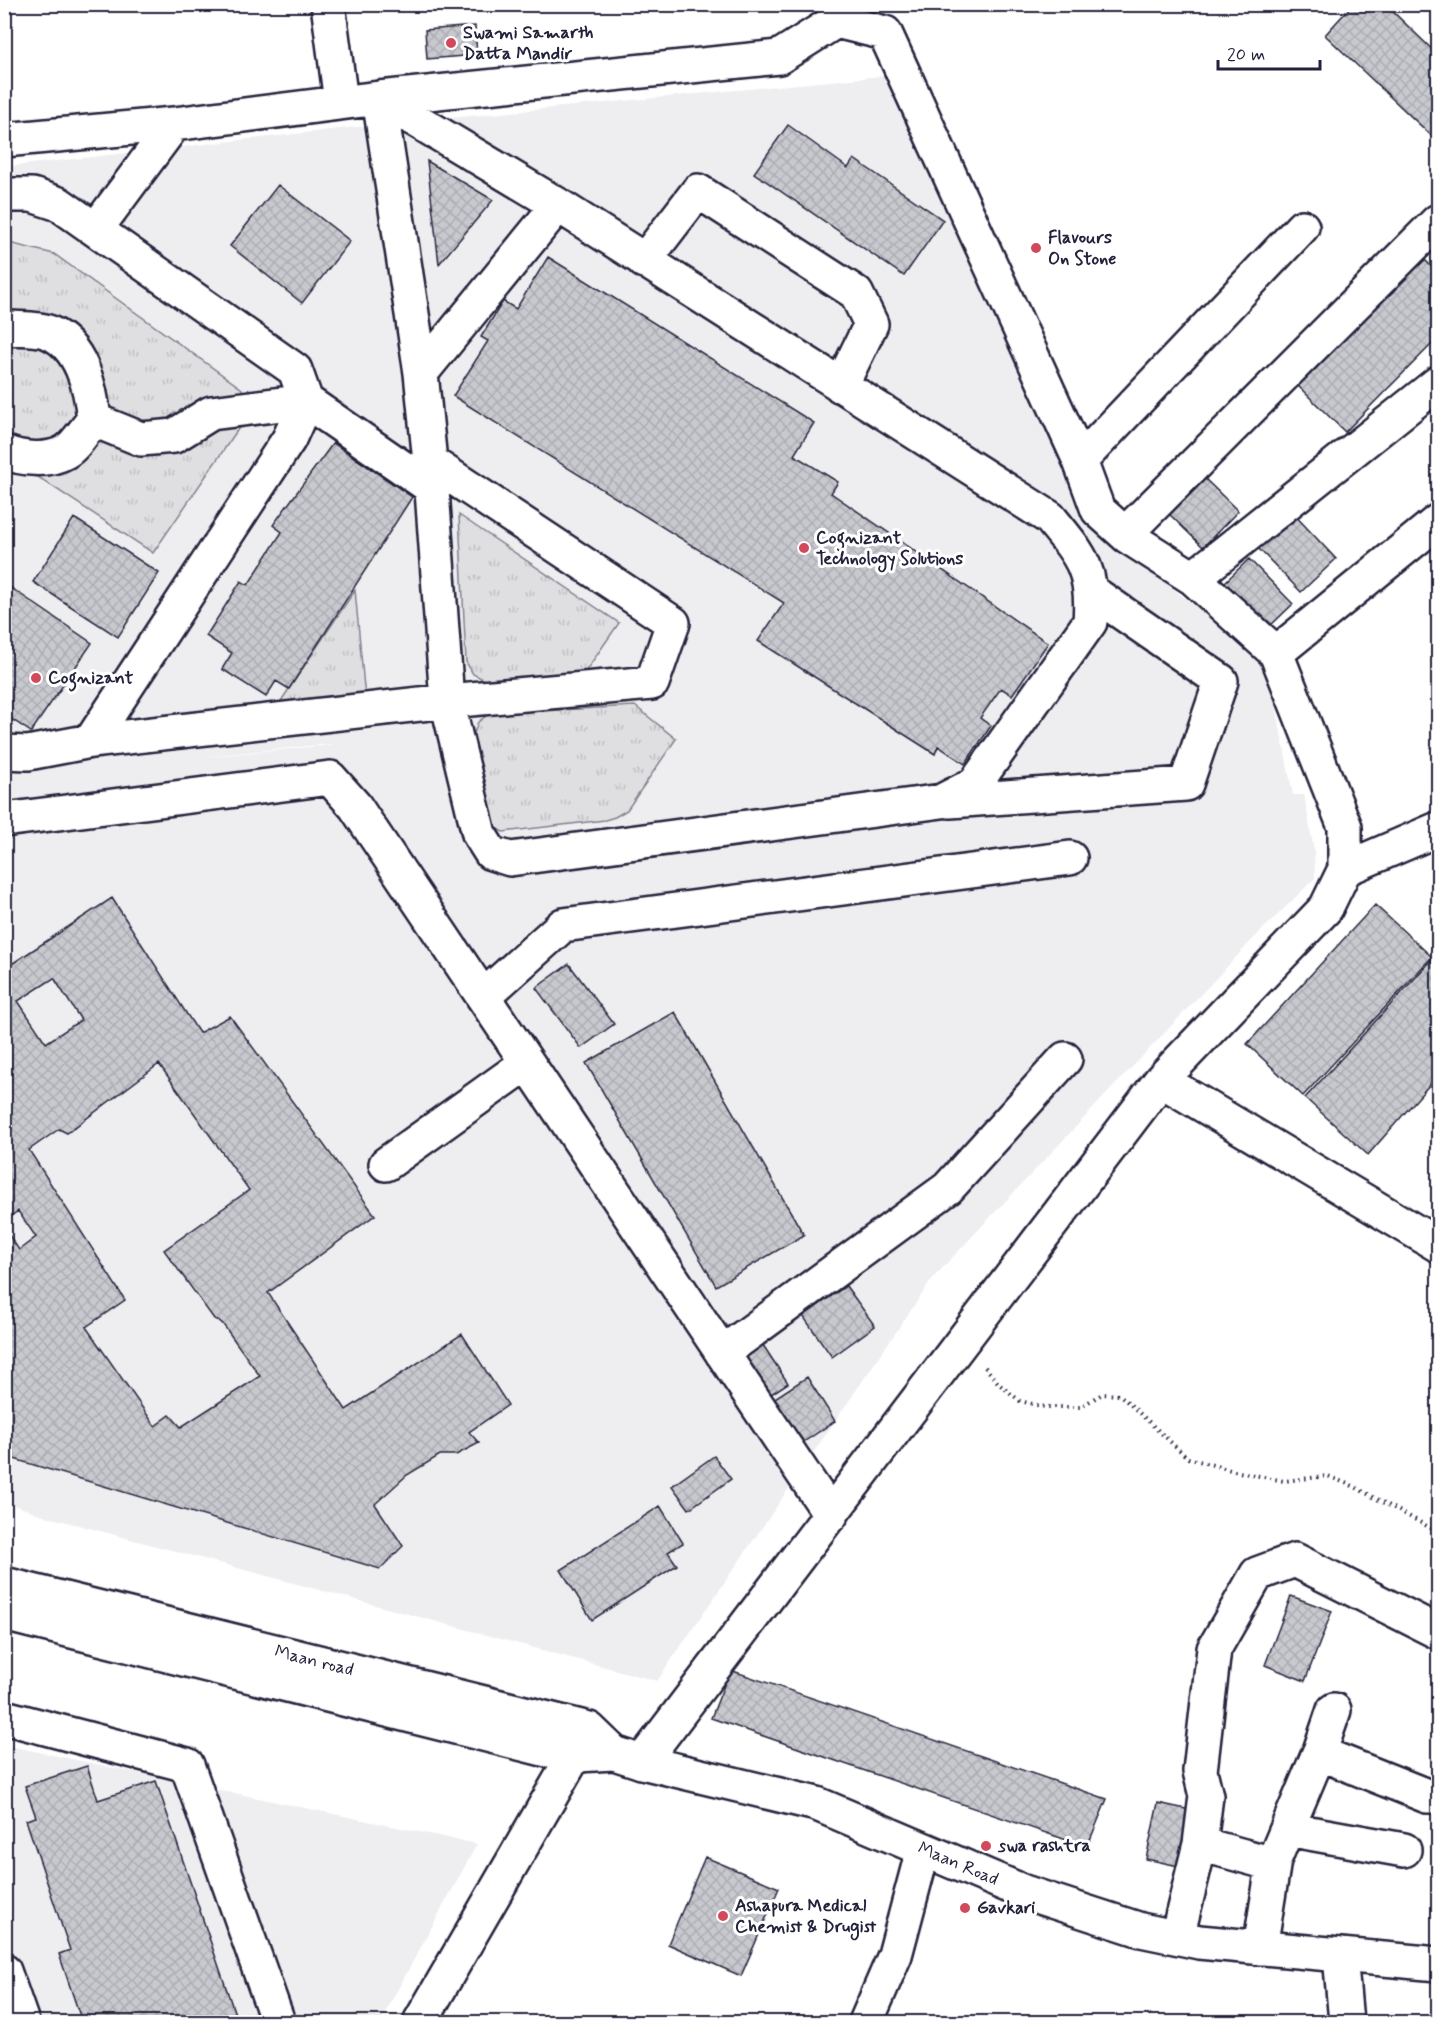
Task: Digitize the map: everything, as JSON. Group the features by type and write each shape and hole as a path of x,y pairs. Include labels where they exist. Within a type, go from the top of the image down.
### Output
{"street":[{"path":"328,4 341,102"},
{"path":"4,140 174,124 341,102 779,57 825,16 885,33 1080,461 1098,510 1125,534 1192,578 1276,653 1345,827 1345,869 1326,908 1161,1080 831,1515 628,1757"},
{"path":"380,98 558,205 1050,518 1082,556 1092,592 1090,622 975,783 942,801"},
{"path":"380,98 421,373 431,475 447,701 479,834 491,853 510,859 942,801 1186,784 1221,681 1092,592"},
{"path":"96,229 174,124"},
{"path":"644,261 698,191 856,293 870,324 841,386"},
{"path":"4,195 32,195 59,204 96,229 295,370 306,401 289,439 91,741"},
{"path":"421,373 558,205"},
{"path":"1125,534 1438,221"},
{"path":"1080,461 1302,227"},
{"path":"4,331 10,328 47,332 72,348 91,393 94,420 66,452 49,457 19,458 4,452"},
{"path":"1192,578 1438,383"},
{"path":"4,752 28,753 91,741 447,701 652,683 673,623 306,401 211,413 174,436 141,439 94,420"},
{"path":"1276,653 1438,521"},
{"path":"4,820 330,778 355,806 831,1515"},
{"path":"1345,869 1438,829"},
{"path":"483,997 563,925 1070,858"},
{"path":"722,1353 948,1188 1065,1059"},
{"path":"386,1164 527,1063"},
{"path":"1161,1080 1438,1245"},
{"path":"1177,1938 1200,1844 1206,1796 1200,1771 1214,1649 1257,1574 1295,1560 1438,1632"},
{"name":"Maan road","path":"4,1584 574,1745"},
{"name":"Maan road","path":"4,1614 628,1757"},
{"path":"1260,1948 1273,1864 1319,1754 1334,1710"},
{"path":"4,1717 187,1765 278,2022"},
{"path":"434,2017 574,1745"},
{"path":"1319,1754 1427,1796 1438,1796"},
{"name":"Maan Road","path":"628,1757 817,1804 1024,1892 1141,1930 1177,1938 1260,1948 1438,1964"},
{"path":"1287,1829 1404,1850"},
{"path":"1200,1844 1273,1864"},
{"path":"866,2022 895,1955 923,1850"},
{"path":"1340,1955 1346,2022"},
{"path":"4,1971 22,2022"}],"path":[{"path":"964,1341 999,1384 1020,1401 1044,1407 1080,1407 1102,1394 1120,1395 1188,1458 1234,1471 1284,1481 1328,1476 1353,1486 1438,1532"}],"shaded area":[{"path":"892,75 1096,532 1267,659 1293,795 1304,795 1314,850 1315,878 1255,937 933,1278 657,1681 52,1518 5,1502 4,167 356,127","holes":["330,744 330,745 192,758"]},
{"path":"5,1745 477,1844 380,2022 5,2022"}],"green space":[{"path":"5,242 54,254 242,389 247,416 153,553 5,455"},
{"path":"459,515 619,623 583,675 489,682 473,674 466,662"},
{"path":"355,590 365,698 279,704"},
{"path":"635,706 676,739 627,810 605,820 503,832 490,825 471,742 478,722 489,714"}],"building":[{"path":"1353,4 1385,4 1438,55 1438,142 1325,35"},
{"name":"Swami Samarth Datta Mandir","path":"475,26 477,55 427,59 425,30"},
{"path":"788,125 848,168 854,159 943,220 904,276 754,173"},
{"path":"427,161 493,200 439,264"},
{"path":"278,185 350,241 302,303 230,246"},
{"path":"1420,255 1438,273 1438,338 1345,432 1294,382"},
{"name":"Cognizant Technology Solutions","path":"548,257 814,423 794,455 838,482 831,493 1048,643 1012,695 1001,688 980,718 991,726 965,764 938,746 935,754 758,641 784,603 453,396 488,341 481,337 503,301 516,309"},
{"path":"333,443 412,497 289,689 276,681 266,697 222,669 232,653 206,636 241,581 248,585 282,532 273,525"},
{"path":"1198,472 1238,511 1203,547 1163,508"},
{"path":"1291,511 1336,559 1301,592 1256,546"},
{"path":"74,518 159,573 118,637 33,582"},
{"path":"1249,559 1293,604 1267,629 1223,584"},
{"name":"Cognizant","path":"4,583 92,643 31,732 4,714"},
{"path":"112,898 199,1033 230,1016 375,1215 268,1293 346,1410 462,1334 508,1405 469,1432 479,1443 456,1455 440,1455 407,1475 375,1504 403,1546 380,1569 4,1456 4,1228 19,1250 36,1237 18,1211 4,1221 4,969","holes":["54,978 81,1020 46,1043 18,1001","159,1064 249,1190 164,1250 214,1319 222,1323 260,1376 181,1427 170,1415 155,1426 86,1327 125,1300 29,1150 59,1129 67,1133"]},
{"path":"1375,905 1432,957 1303,1096 1247,1044"},
{"path":"1438,953 1438,1075 1368,1155 1305,1098"},
{"path":"569,964 614,1024 581,1048 536,988"},
{"path":"675,1012 804,1235 716,1286 586,1063"},
{"path":"846,1286 875,1326 832,1357 803,1316"},
{"path":"757,1336 788,1383 762,1400 730,1353"},
{"path":"807,1377 835,1421 790,1451 761,1407"},
{"path":"714,1456 731,1479 689,1509 672,1486"},
{"path":"660,1506 683,1543 668,1552 677,1565 592,1620 561,1570"},
{"path":"1291,1596 1332,1611 1305,1681 1265,1665"},
{"path":"730,1670 1107,1799 1087,1847 711,1718"},
{"path":"87,1766 98,1800 156,1781 237,2020 82,2022 59,1954 70,1950 26,1820 36,1817 25,1786"},
{"path":"1158,1803 1200,1812 1188,1868 1146,1859"},
{"name":"Ashapura Medical Chemist & Drugist","path":"705,1857 779,1888 741,1976 668,1944"}],"place":[{"name":"Swami Samarth Datta Mandir","path":"451,43"},
{"name":"Flavours On Stone","path":"1036,248"},
{"name":"Cognizant Technology Solutions","path":"804,548"},
{"name":"Cognizant","path":"36,678"},
{"name":"swa rashtra","path":"986,1846"},
{"name":"Gavkari","path":"965,1908"},
{"name":"Ashapura Medical Chemist & Drugist","path":"723,1916"}]}
